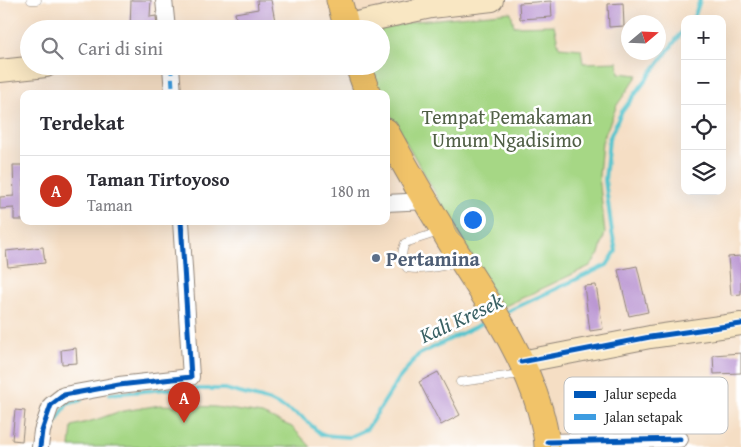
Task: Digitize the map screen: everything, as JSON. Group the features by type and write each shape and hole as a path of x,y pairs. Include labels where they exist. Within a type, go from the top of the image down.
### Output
{"main road":[{"path":"339,0 344,20"},
{"path":"361,75 367,90"},
{"path":"390,138 443,230 509,337 535,393 547,445"}],"street":[{"path":"164,0 166,20"},
{"path":"370,20 431,7 492,0"},
{"path":"0,71 20,69"},
{"path":"172,75 173,90"},
{"path":"390,203 427,201"},
{"path":"40,447 42,431 51,405 64,395 119,385 191,377 181,225"},
{"path":"524,368 650,337 741,324"},
{"path":"547,445 680,439"}],"lane":[{"path":"32,0 37,0"},
{"path":"443,230 405,243 401,253 407,268 416,270 463,262"},
{"path":"460,382 524,368"}],"green space":[{"name":"Tempat Pemakaman Umum Ngadisimo","path":"511,12 514,26 554,25 559,47 581,49 583,63 618,62 619,73 638,75 617,105 602,142 599,176 605,233 599,254 590,266 501,308 390,114 390,90 377,90 371,75 390,75 390,27 417,21"},
{"path":"160,405 215,407 262,414 292,427 311,447 70,447 72,426 118,412"}],"building":[{"path":"131,0 151,0 150,17 156,16 156,20 130,20"},
{"path":"257,0 271,0 275,20 236,20 235,13 258,9"},
{"path":"551,1 552,17 520,19 519,3"},
{"path":"623,3 624,15 621,15 621,26 609,27 608,4"},
{"path":"13,165 20,165 20,220 14,220 14,208 0,209 0,197 14,196"},
{"path":"43,247 45,263 8,267 6,251"},
{"path":"741,256 741,294 731,295 728,257"},
{"path":"637,266 648,312 629,316 618,270"},
{"path":"596,285 603,329 590,331 584,286"},
{"path":"76,348 77,363 62,364 61,350"},
{"path":"741,353 741,373 714,374 713,355"},
{"path":"438,372 460,415 441,425 419,382"},
{"path":"15,410 25,411 22,441 12,440"}],"waterway":[{"name":"Kali Kresek","path":"695,15 700,0"},
{"name":"Kali Kresek","path":"504,313 607,265 616,251 605,180 609,139 621,113 681,33"},
{"name":"Kali Kresek","path":"110,394 166,389 225,389 270,401 302,417 322,435 349,437 367,429 398,380 418,355 489,320"},
{"name":"Kali Kresek","path":"47,445 56,422 67,404 81,400"}],"marked path":[{"path":"172,75 173,90"}],"cycle path":[{"path":"40,447 42,431 51,405 64,395 119,385 191,377 181,225"},
{"path":"521,362 650,337 741,324"},
{"path":"547,442 680,439"}],"place":[{"name":"Pertamina","path":"376,258"},
{"name":"Taman Tirtoyoso","path":"184,423"}]}
